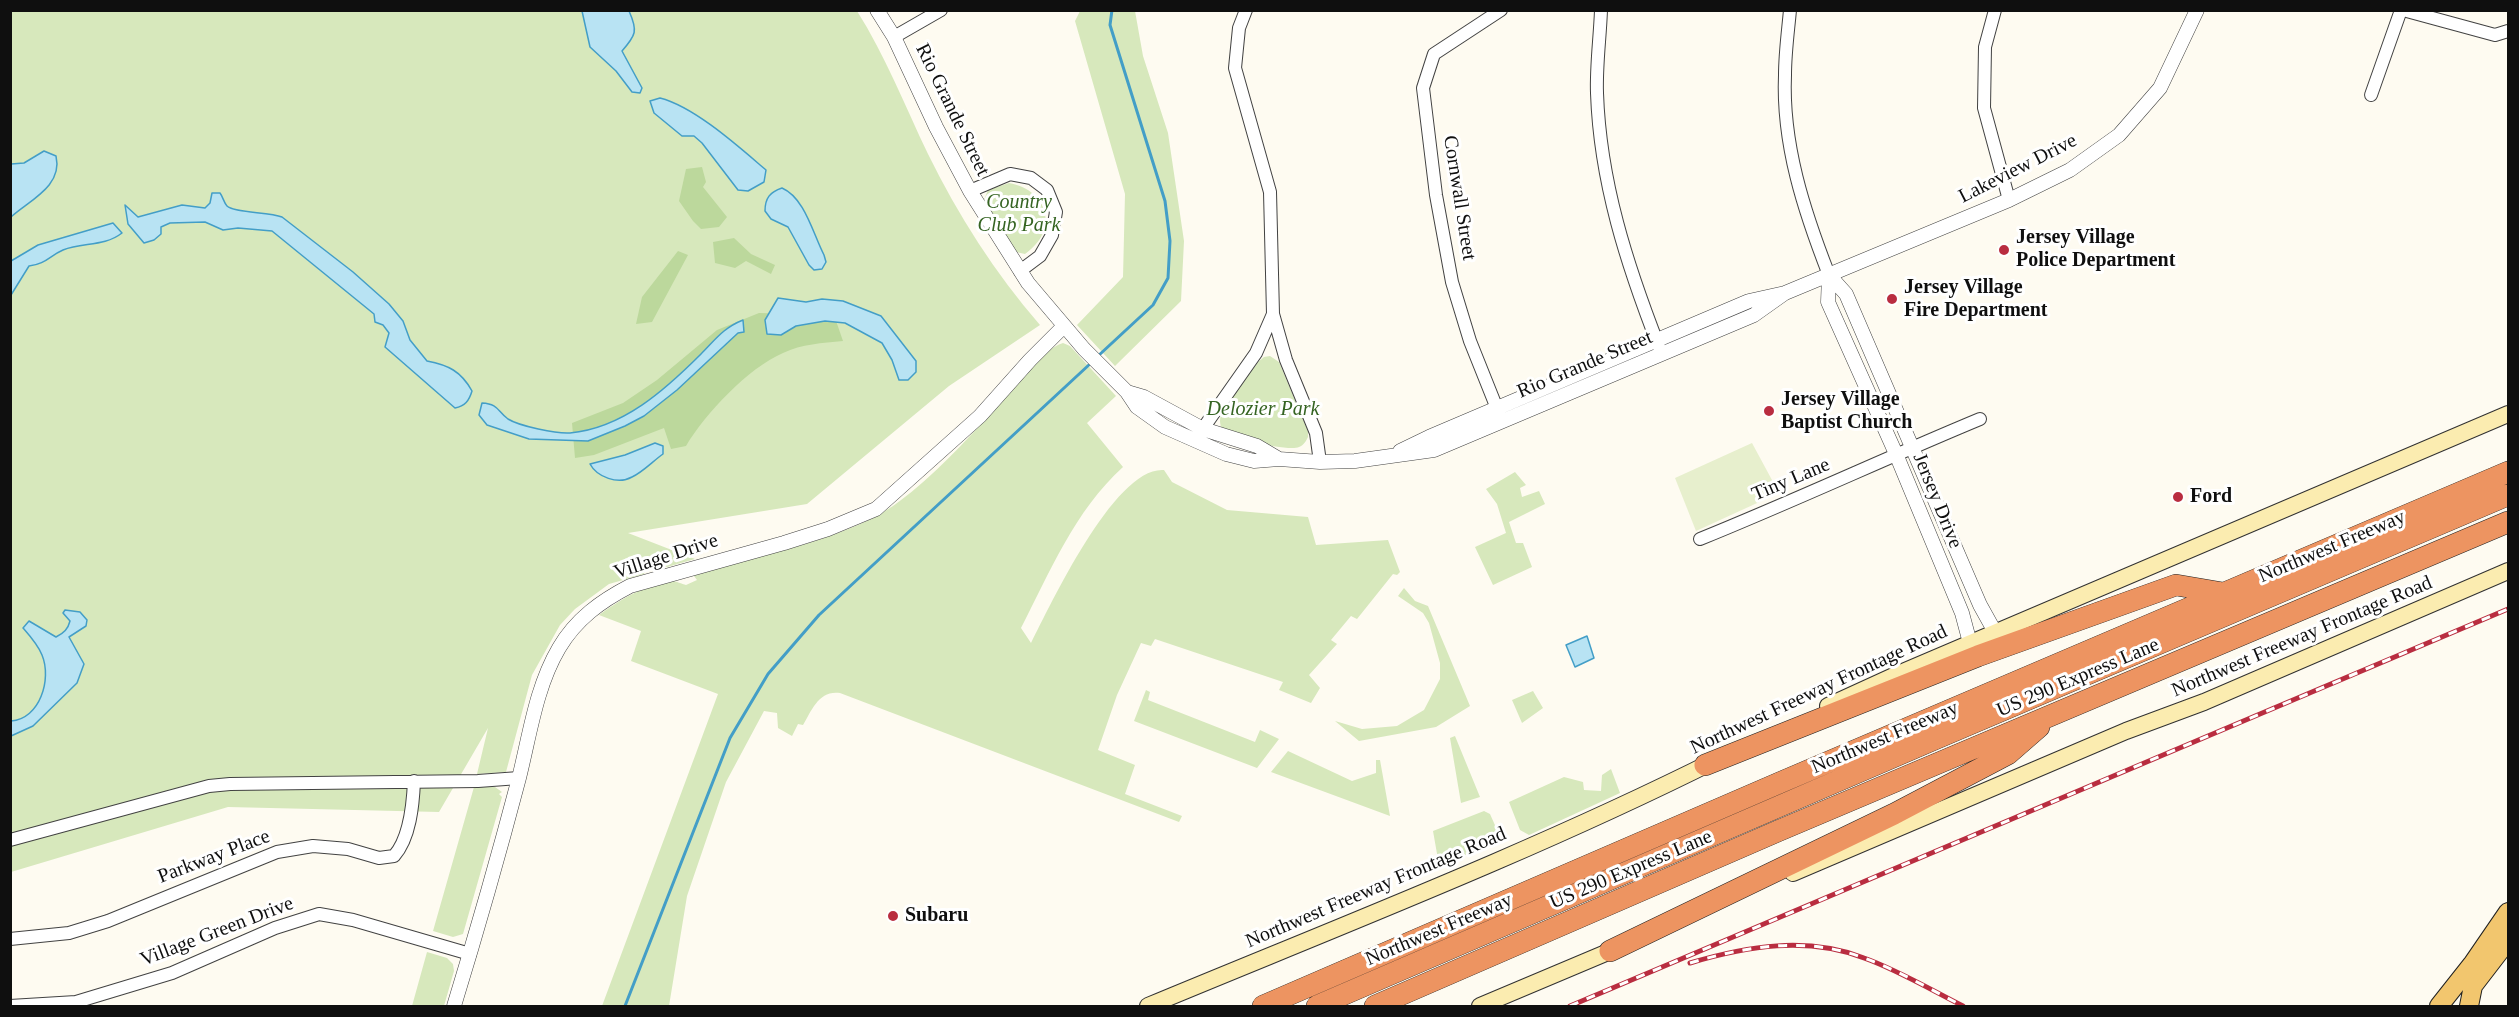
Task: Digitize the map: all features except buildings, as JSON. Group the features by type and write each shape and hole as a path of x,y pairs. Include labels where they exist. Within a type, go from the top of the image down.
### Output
{"highway":[{"name":"Northwest Freeway","path":"1263,1006 2508,472"},
{"name":"US 290 Express Lane","path":"1317,1006 2508,495"},
{"path":"1375,1006 2508,522"},
{"path":"1705,765 1968,660 2176,585 2223,594"},
{"path":"1610,951 1883,820 2008,754 2054,714"}],"main road":[{"name":"Northwest Freeway Frontage Road","path":"1148,1006 1528,846 1887,678 2508,414"},
{"name":"Northwest Freeway Frontage Road","path":"1480,1006 2126,731 2204,702 2508,571"},
{"path":"2439,1006 2473,963 2508,912"},
{"path":"2469,1006 2473,986 2503,947 2508,934"},
{"path":"2469,1006 2508,957"}],"street":[{"name":"Rio Grande Street","path":"877,10 894,38 936,127 970,191 1020,271 1064,326 1104,371 1127,392 1137,407 1165,427 1194,442 1226,454 1254,461 1279,459 1320,462 1355,461 1434,450 1499,415 1659,347 1754,315 1785,293 1828,275"},
{"path":"894,38 941,10"},
{"path":"1246,10 1239,28 1235,68 1270,192 1273,314 1286,360 1316,433 1320,462"},
{"name":"Cornwall Street","path":"1499,415 1470,340 1452,282 1436,195 1423,88 1434,54 1501,10"},
{"path":"1601,10 1597,93 1607,186 1631,275 1659,347"},
{"name":"Jersey Drive","path":"1790,10 1785,76 1790,150 1807,219 1828,275 1828,302 1896,454 1965,621 1970,643"},
{"path":"1995,10 1985,47 1984,108 2009,200"},
{"name":"Lakeview Drive","path":"1828,275 2009,200 2070,170 2119,135 2160,88 2197,10"},
{"path":"2371,95 2402,10 2494,35 2508,31"},
{"path":"970,191 1010,174 1031,178 1047,190 1056,212 1052,235 1040,256 1020,271"},
{"name":"Jersey Drive","path":"1828,275 1846,294 1980,605 1995,632"},
{"path":"1194,442 1256,353 1273,314"},
{"name":"Village Drive","path":"454,1006 519,778 538,698 551,663 566,637 591,610 630,586 784,543 828,529 876,509 980,417 1030,360 1064,326"},
{"name":"Rio Grande Street","path":"1127,392 1144,397 1203,429 1257,446 1279,459"},
{"name":"Tiny Lane","path":"1700,539 1789,504 1896,454 1980,419"},
{"path":"10,840 209,786 519,778"},
{"name":"Parkway Place","path":"10,939 69,933 108,921 277,852 312,846 348,849 379,858 394,856 402,847 413,800 414,781"},
{"name":"Village Green Drive","path":"10,1006 84,1000 172,973 275,928 319,914 353,920 470,954"}],"green space":[{"path":"11,11 857,11 886,63 928,154 952,199 978,243 1040,325 949,386 807,504 628,533 695,559 667,567 656,563 647,566 644,574 609,584 575,609 560,625 532,675 506,772 477,774 488,728 439,812 228,807 11,872"},
{"path":"1080,11 1135,11 1143,56 1168,133 1184,241 1181,301 1115,366 1077,325 1123,277 1125,194 1075,21"},
{"path":"702,167 706,182 703,187 727,217 719,227 701,229 679,201 686,169"},
{"name":"Country Club Park","path":"1009,183 1033,194 1045,212 1046,223 1043,234 1025,254 1016,252 984,200 988,190"},
{"path":"734,238 751,254 775,265 771,274 746,261 735,268 715,263 713,242"},
{"path":"678,251 688,255 652,322 636,324 642,297"},
{"path":"759,313 834,315 843,341 797,348 783,353 756,369 716,406 686,446 671,449 664,428 594,455 575,458 572,423 623,403 657,380 717,330"},
{"path":"1063,343 1070,346 1116,396 1087,423 1123,467 1106,484 1077,522 1054,563 1021,628 1031,643 1069,570 1106,513 1125,490 1145,475 1164,470 1172,482 1227,510 1308,517 1316,545 1388,540 1400,572 1397,575 1393,574 1357,619 1351,616 1331,640 1337,644 1309,675 1320,688 1311,703 1279,690 1283,682 1155,639 1151,646 1141,643 1117,695 1098,750 1135,765 1125,794 1182,816 1179,822 840,693 821,698 803,725 798,724 792,736 778,728 777,713 764,711 726,782 687,896 669,1006 602,1006 718,694 631,661 641,631 599,615 654,584 672,581 686,585 697,580 694,576 696,573 824,538 849,529 893,506 918,487 953,453 994,411 1033,365 1054,347"},
{"name":"Delozier Park","path":"1270,356 1279,362 1308,431 1308,437 1299,447 1284,448 1260,443 1236,437 1221,428 1221,415 1230,400 1258,362"},
{"path":"1752,443 1779,493 1696,531 1675,478"},
{"path":"1515,472 1526,485 1520,488 1522,497 1539,491 1545,504 1509,522 1516,543 1523,543 1532,567 1493,585 1475,547 1506,533 1497,504 1486,489"},
{"path":"1404,588 1415,601 1428,606 1470,706 1436,727 1359,741 1335,721 1362,729 1397,726 1424,710 1440,679 1440,663 1429,623 1423,613 1398,596"},
{"path":"1146,690 1150,692 1148,700 1255,742 1260,730 1279,739 1257,768 1134,721"},
{"path":"1533,691 1543,708 1522,723 1512,700"},
{"path":"1455,736 1480,797 1461,803 1450,738"},
{"path":"1288,751 1352,781 1376,773 1376,760 1380,760 1390,816 1271,772"},
{"path":"1611,769 1620,793 1529,835 1520,830 1509,802 1564,777 1583,782 1584,790 1601,791 1602,775"},
{"path":"474,787 495,787 502,792 499,794 502,797 463,934 453,937 433,931"},
{"path":"1484,811 1490,814 1502,841 1439,865 1433,831"},
{"path":"427,952 447,958 453,964 454,971 444,1006 412,1006"}],"water":[{"path":"582,11 629,11 634,23 634,32 633,37 622,51 642,88 640,93 632,92 616,71 590,47"},
{"path":"660,98 688,110 730,139 766,170 764,182 748,191 738,190 702,143 694,136 682,136 654,113 650,101"},
{"path":"44,151 56,156 55,176 43,191 11,217 11,164 24,163"},
{"path":"782,188 797,200 808,217 826,262 822,269 814,270 809,265 788,227 771,219 765,211 769,196"},
{"path":"212,193 220,193 226,205 231,208 282,217 353,272 389,304 403,321 410,340 427,361 448,367 463,378 472,391 466,403 455,408 385,347 389,333 383,325 375,322 374,314 272,231 238,228 223,230 205,222 170,223 161,227 161,234 154,240 144,243 128,224 125,205 138,217 182,205 205,208 210,203"},
{"path":"113,223 122,233 108,240 63,250 44,262 29,266 11,295 11,261 38,245"},
{"path":"778,298 806,302 822,299 843,301 881,316 916,361 916,372 908,380 899,380 892,360 882,343 845,323 825,321 796,326 781,335 767,334 765,320"},
{"path":"743,320 744,332 738,333 677,390 644,416 588,441 529,439 487,425 479,415 482,403 495,406 513,422 538,429 570,433 608,424 658,393 720,335"},
{"path":"655,443 663,446 663,454 640,472 626,479 614,480 603,476 590,464 625,455"},
{"path":"65,610 80,612 87,620 86,626 69,637 84,664 77,683 33,726 11,736 11,721 21,719 36,706 44,686 45,665 40,651 23,628 29,621 56,637 65,630 70,621 63,613"},
{"path":"1587,636 1594,658 1575,667 1566,645"}],"waterway":[{"path":"1098,356 1153,305 1168,278 1170,241 1165,201 1110,25 1112,10"},
{"path":"625,1006 730,738 768,674 819,615 1091,363"}],"railway":[{"path":"1570,1006 2508,609"},
{"path":"1690,963 1755,948 1799,945 1821,947 1842,951 1877,963 1963,1006"}],"place":[{"name":"Jersey Village Police Department","path":"2004,250"},
{"name":"Jersey Village Fire Department","path":"1892,299"},
{"name":"Jersey Village Baptist Church","path":"1769,411"},
{"name":"Ford","path":"2178,497"},
{"name":"Subaru","path":"893,916"}]}
